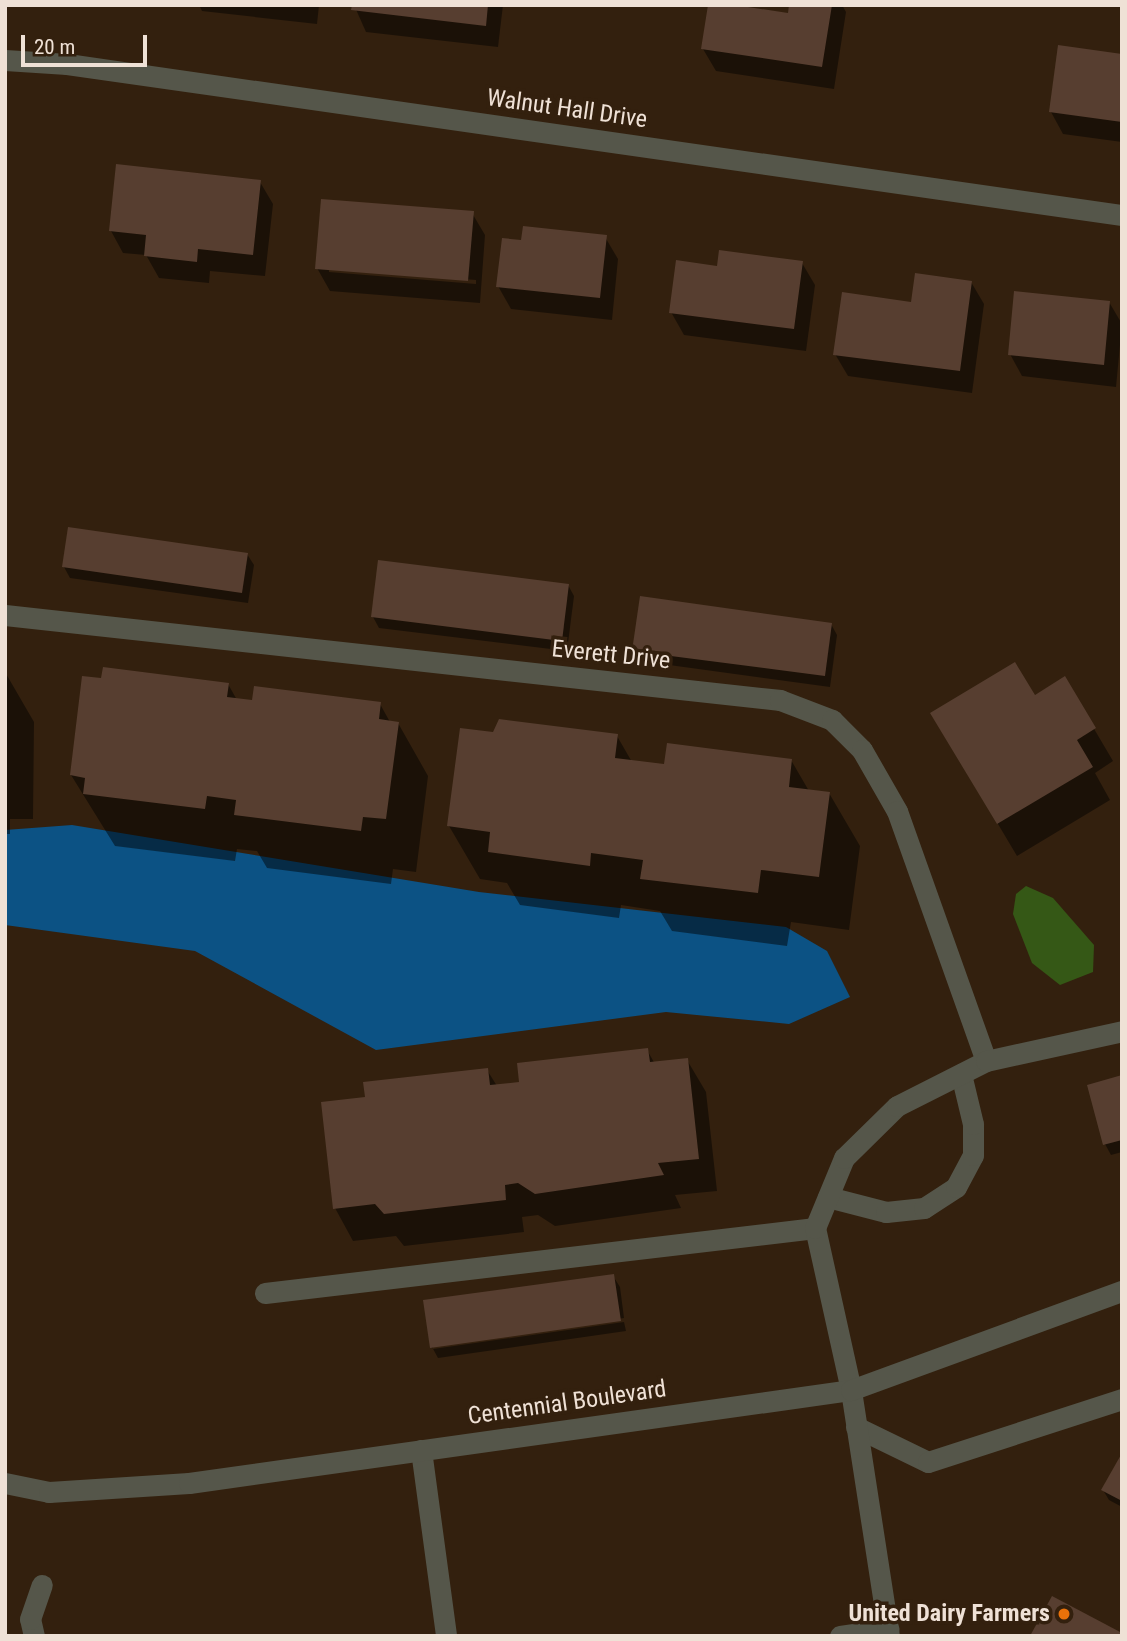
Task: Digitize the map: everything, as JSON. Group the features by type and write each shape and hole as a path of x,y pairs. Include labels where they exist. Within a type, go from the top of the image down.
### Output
{"street":[{"name":"Walnut Hall Drive","path":"5,60 67,64 1122,215"},
{"name":"Everett Drive","path":"5,615 780,700 832,720 862,750 897,811 986,1061"},
{"path":"840,1636 888,1632 851,1390 815,1228 844,1158 897,1106 986,1061 1122,1031"},
{"path":"828,1197 886,1212 924,1208 956,1187 974,1155 974,1125 961,1073"},
{"path":"265,1293 815,1228"},
{"name":"Centennial Boulevard","path":"5,1483 49,1492 189,1483 851,1390 1122,1291"},
{"path":"856,1427 928,1462 1122,1399"},
{"path":"421,1450 446,1636"},
{"path":"34,1636 30,1619 42,1585"}],"green space":[{"path":"1026,886 1053,898 1094,945 1093,972 1060,985 1032,963 1013,914 1016,894"}],"water":[{"path":"72,825 479,892 786,927 827,951 850,997 789,1024 666,1012 376,1050 195,951 5,925 5,830"}],"building":[{"path":"352,5 488,5 486,26 351,10"},
{"path":"708,5 735,5 788,13 789,5 832,5 822,67 701,49"},
{"path":"1058,45 1122,54 1122,122 1049,112"},
{"path":"116,164 261,180 253,255 198,249 197,262 144,256 146,235 109,231"},
{"path":"321,199 474,211 468,281 315,269"},
{"path":"523,226 607,235 600,298 496,287 502,238 521,240"},
{"path":"719,250 803,261 794,329 669,313 676,260 717,266"},
{"path":"915,273 972,281 960,371 833,355 842,292 911,302"},
{"path":"1014,291 1110,301 1104,365 1008,355"},
{"path":"68,527 248,553 242,593 62,567"},
{"path":"378,560 569,584 562,641 371,617"},
{"path":"640,596 832,623 825,676 632,651"},
{"path":"1015,662 1035,695 1065,676 1096,728 1077,740 1093,767 997,824 930,713"},
{"path":"103,667 229,683 227,697 252,700 254,686 381,702 379,719 399,722 386,819 363,817 361,831 234,815 236,800 207,796 205,809 83,794 85,778 70,775 82,676 101,678"},
{"path":"499,719 618,734 615,758 664,764 667,743 792,759 789,787 830,792 819,877 761,870 758,893 640,879 643,860 591,853 590,866 488,852 490,832 447,826 460,728 493,732"},
{"path":"648,1048 650,1062 688,1058 699,1159 658,1163 664,1175 535,1194 518,1183 505,1185 506,1200 384,1214 375,1204 333,1209 321,1102 365,1097 363,1082 488,1068 490,1085 519,1082 517,1063"},
{"path":"1122,1075 1122,1140 1103,1145 1087,1085"},
{"path":"614,1274 621,1321 430,1348 423,1300"},
{"path":"1122,1453 1122,1501 1101,1490"},
{"name":"United Dairy Farmers","path":"1052,1596 1122,1633 1122,1636 1030,1636"}],"place":[{"name":"United Dairy Farmers","path":"1064,1614"}]}
